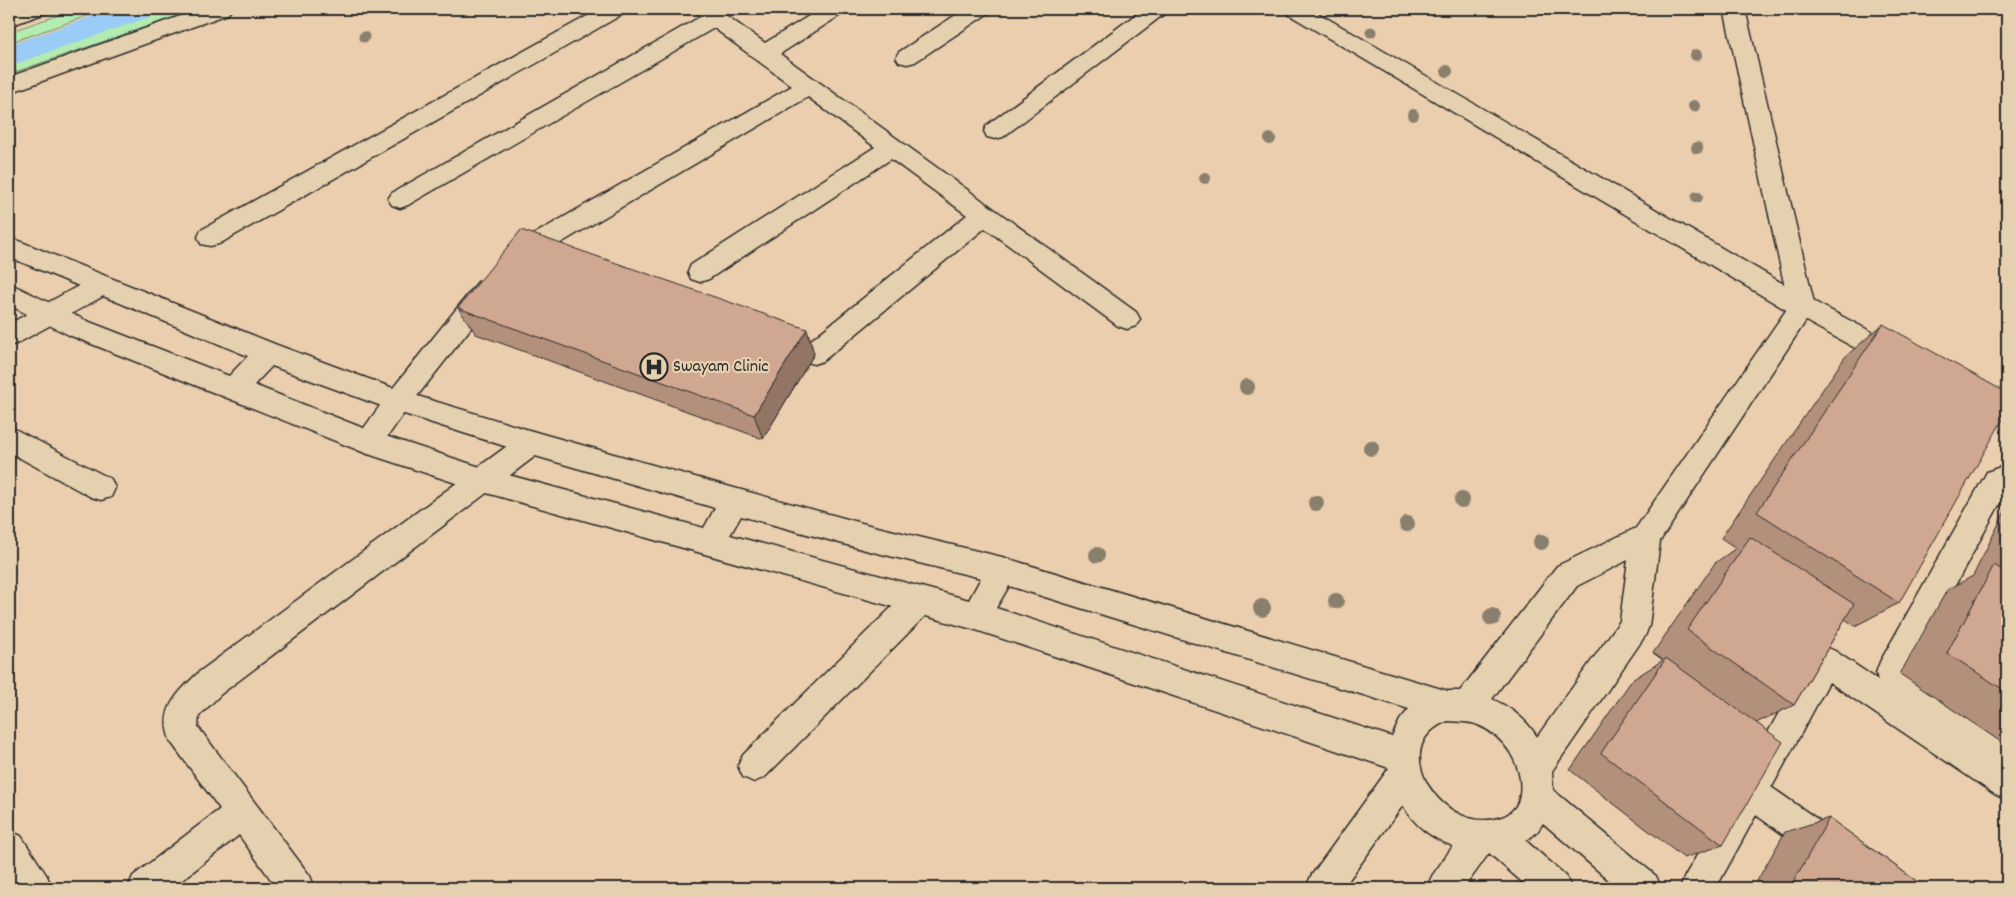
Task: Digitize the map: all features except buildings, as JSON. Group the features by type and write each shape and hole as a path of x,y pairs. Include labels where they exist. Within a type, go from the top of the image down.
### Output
{"street":[{"path":"9,19 36,9"},
{"path":"9,85 221,9"},
{"path":"210,237 616,9"},
{"path":"764,54 835,9"},
{"path":"907,57 980,9"},
{"path":"995,131 1157,9"},
{"path":"1296,9 1802,307 1922,370"},
{"path":"1646,537 1567,576 1457,707 1431,712 1416,722 1407,738 1405,765 1413,792 1425,809 1440,824 1459,834 1487,837 1515,830 1530,816 1536,781 1634,626 1646,537 1802,307 1734,9"},
{"path":"400,199 709,13 1127,319"},
{"path":"368,442 398,400 498,277 533,248 808,86"},
{"path":"700,272 892,147"},
{"path":"814,353 984,214"},
{"path":"9,247 100,286 268,353 398,400 532,443 868,538 1002,570 1457,707 1488,713 1508,727 1524,746 1536,781 1644,888"},
{"path":"9,336 100,286"},
{"path":"9,293 78,328 368,442 483,480 976,616 1405,765"},
{"path":"234,388 268,353"},
{"path":"9,438 100,488"},
{"path":"298,888 182,731 184,710 210,683 532,443"},
{"path":"2007,480 2003,478 1997,481 1891,673 1893,677 2007,754"},
{"path":"710,542 734,501"},
{"path":"976,616 1002,570"},
{"path":"1941,583 1966,598"},
{"path":"754,766 920,601"},
{"path":"1698,888 1824,662 2007,784"},
{"path":"1323,888 1405,765"},
{"path":"1752,793 1887,888"},
{"path":"145,888 242,812"},
{"path":"1444,888 1487,837"},
{"path":"1487,837 1554,888"},
{"path":"9,848 35,888"}],"green space":[{"path":"76,9 107,9 9,43 9,32"},
{"path":"167,9 198,9 9,74 9,65"}],"waterway":[{"path":"9,56 142,9"}],"place":[{"name":"Swayam Clinic","path":"654,367"}]}
